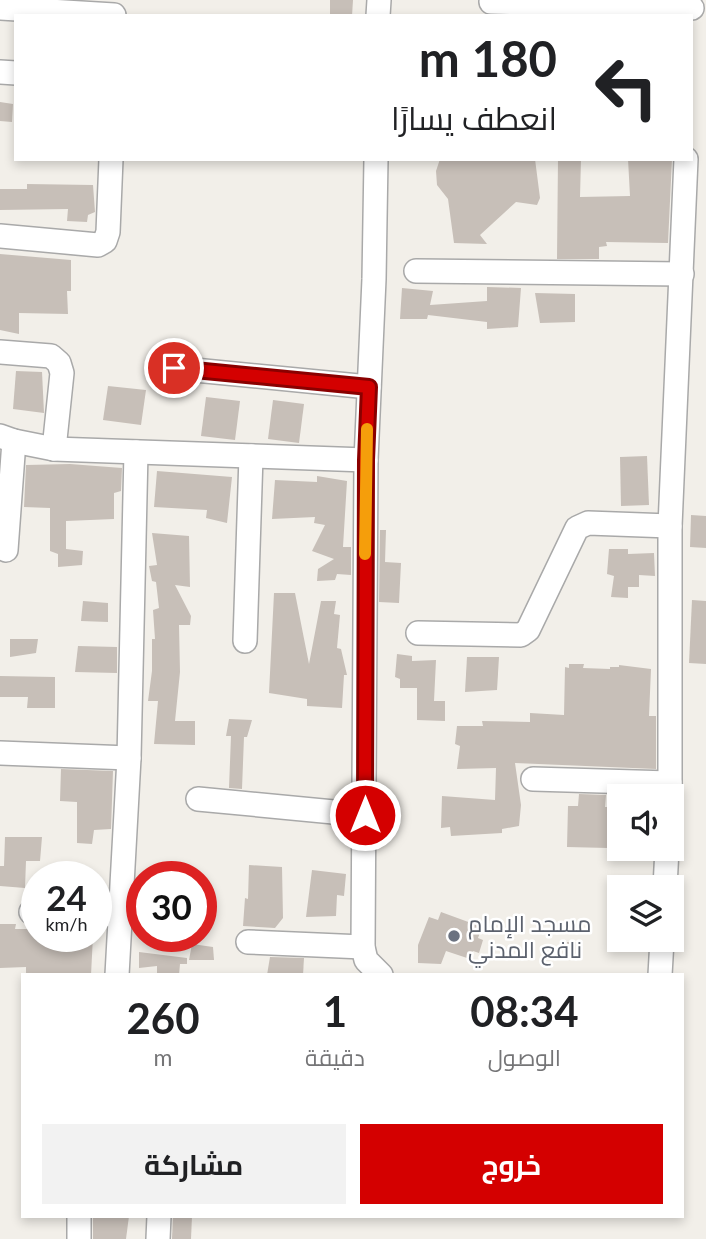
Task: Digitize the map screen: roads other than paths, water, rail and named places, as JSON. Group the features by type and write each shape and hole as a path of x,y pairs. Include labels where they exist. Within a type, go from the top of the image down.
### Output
{"street":[{"path":"491,2 692,12"},
{"path":"0,8 86,14"},
{"path":"0,236 98,245 104,241 108,232 111,161"},
{"path":"376,161 366,460 363,947 366,960 379,973"},
{"path":"670,784 670,526 686,161"},
{"path":"416,271 682,274"},
{"path":"0,352 51,356 60,363 62,373 54,449"},
{"path":"174,368 369,387"},
{"path":"6,550 7,438 54,449 366,460"},
{"path":"117,973 130,758 136,452"},
{"path":"245,641 251,456"},
{"path":"418,633 522,635 527,630 577,528 582,524 670,526"},
{"path":"0,753 130,758"},
{"path":"533,779 607,785"},
{"path":"198,799 365,815"},
{"path":"112,915 120,915"},
{"path":"248,942 363,947"},
{"path":"660,973 661,952"},
{"path":"79,1218 79,1239"},
{"path":"158,1239 159,1218"}],"place":[{"name":"مسجد الإمام نافع المدني","path":"454,936"}]}
